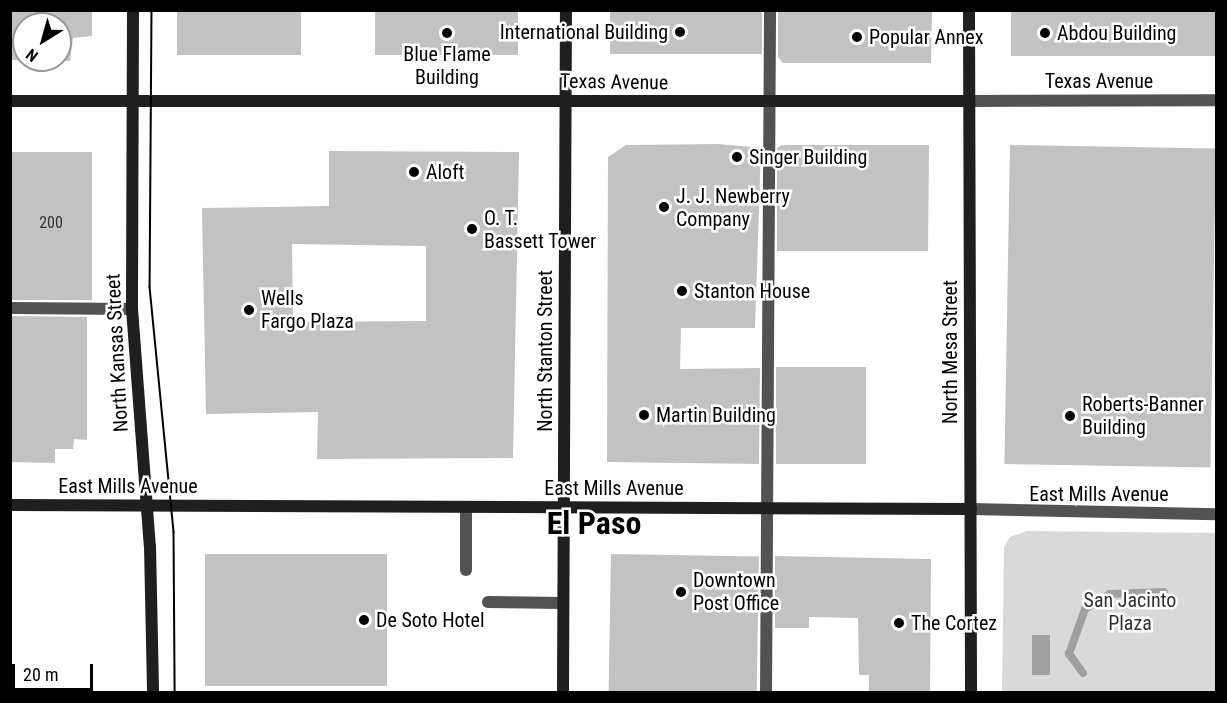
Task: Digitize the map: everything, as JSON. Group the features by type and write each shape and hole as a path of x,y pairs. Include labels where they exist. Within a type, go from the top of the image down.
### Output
{"street":[{"name":"North Kansas Street","path":"133,10 132,309 146,506 153,693"},
{"name":"North Stanton Street","path":"563,693 566,10"},
{"path":"766,693 772,104 770,10"},
{"name":"North Mesa Street","path":"969,10 971,693"},
{"name":"Texas Avenue","path":"10,101 565,100 772,104 1216,100"},
{"path":"10,308 132,309"},
{"name":"East Mills Avenue","path":"10,506 768,507 1216,514"},
{"path":"466,507 466,570"},
{"path":"488,602 563,603"}],"green space":[{"name":"San Jacinto Plaza","path":"1027,531 1216,533 1216,692 1002,692 1004,547 1010,537"}],"shaded area":[{"path":"1032,635 1050,635 1050,675 1032,675"}],"building":[{"path":"10,10 92,10 92,36 73,38 72,46 72,12 12,12 12,60 10,60"},
{"path":"177,10 301,10 301,55 177,55"},
{"name":"Blue Flame Building","path":"375,10 518,10 518,55 375,55"},
{"name":"International Building","path":"610,10 762,10 762,54 610,54"},
{"name":"Popular Annex","path":"778,10 932,10 931,63 783,63 778,57"},
{"path":"1011,10 1216,10 1216,56 1011,56"},
{"path":"719,144 761,148 755,328 681,328 680,369 760,368 759,464 607,462 608,157 626,145"},
{"path":"782,145 929,145 928,251 777,251 777,148"},
{"path":"1010,145 1216,149 1210,468 1004,464"},
{"path":"329,151 519,152 513,458 317,459 318,412 206,414 202,208 329,206","holes":["292,244 426,246 426,321 293,322"]},
{"path":"10,152 92,152 92,300 10,300"},
{"path":"10,316 87,317 87,440 74,439 73,449 55,449 55,463 10,462"},
{"path":"776,367 866,367 866,464 776,464"},
{"path":"205,554 387,554 387,686 205,686"},
{"path":"611,554 759,557 757,692 609,692"},
{"name":"The Cortez","path":"775,556 931,559 930,693 869,693 869,675 859,675 858,618 809,617 809,628 775,628"}],"waterway":[{"path":"1083,673 1069,654 1085,609 1110,594 1164,592"}],"tram line":[{"path":"152,10 150,287 174,532 175,692"}],"place":[{"name":"International Building","path":"680,32"},
{"name":"Blue Flame Building","path":"447,33"},
{"name":"Abdou Building","path":"1045,33"},
{"name":"Popular Annex","path":"857,37"},
{"name":"Singer Building","path":"737,157"},
{"name":"Aloft","path":"414,172"},
{"name":"J. J. Newberry Company","path":"664,207"},
{"name":"O. T. Bassett Tower","path":"472,229"},
{"name":"Stanton House","path":"682,291"},
{"name":"Wells Fargo Plaza","path":"249,310"},
{"name":"Martin Building","path":"644,415"},
{"name":"Roberts-Banner Building","path":"1070,416"},
{"name":"Downtown Post Office","path":"681,592"},
{"name":"De Soto Hotel","path":"364,620"},
{"name":"The Cortez","path":"899,623"}],"district":[{"name":"El Paso","path":"594,523"}]}
